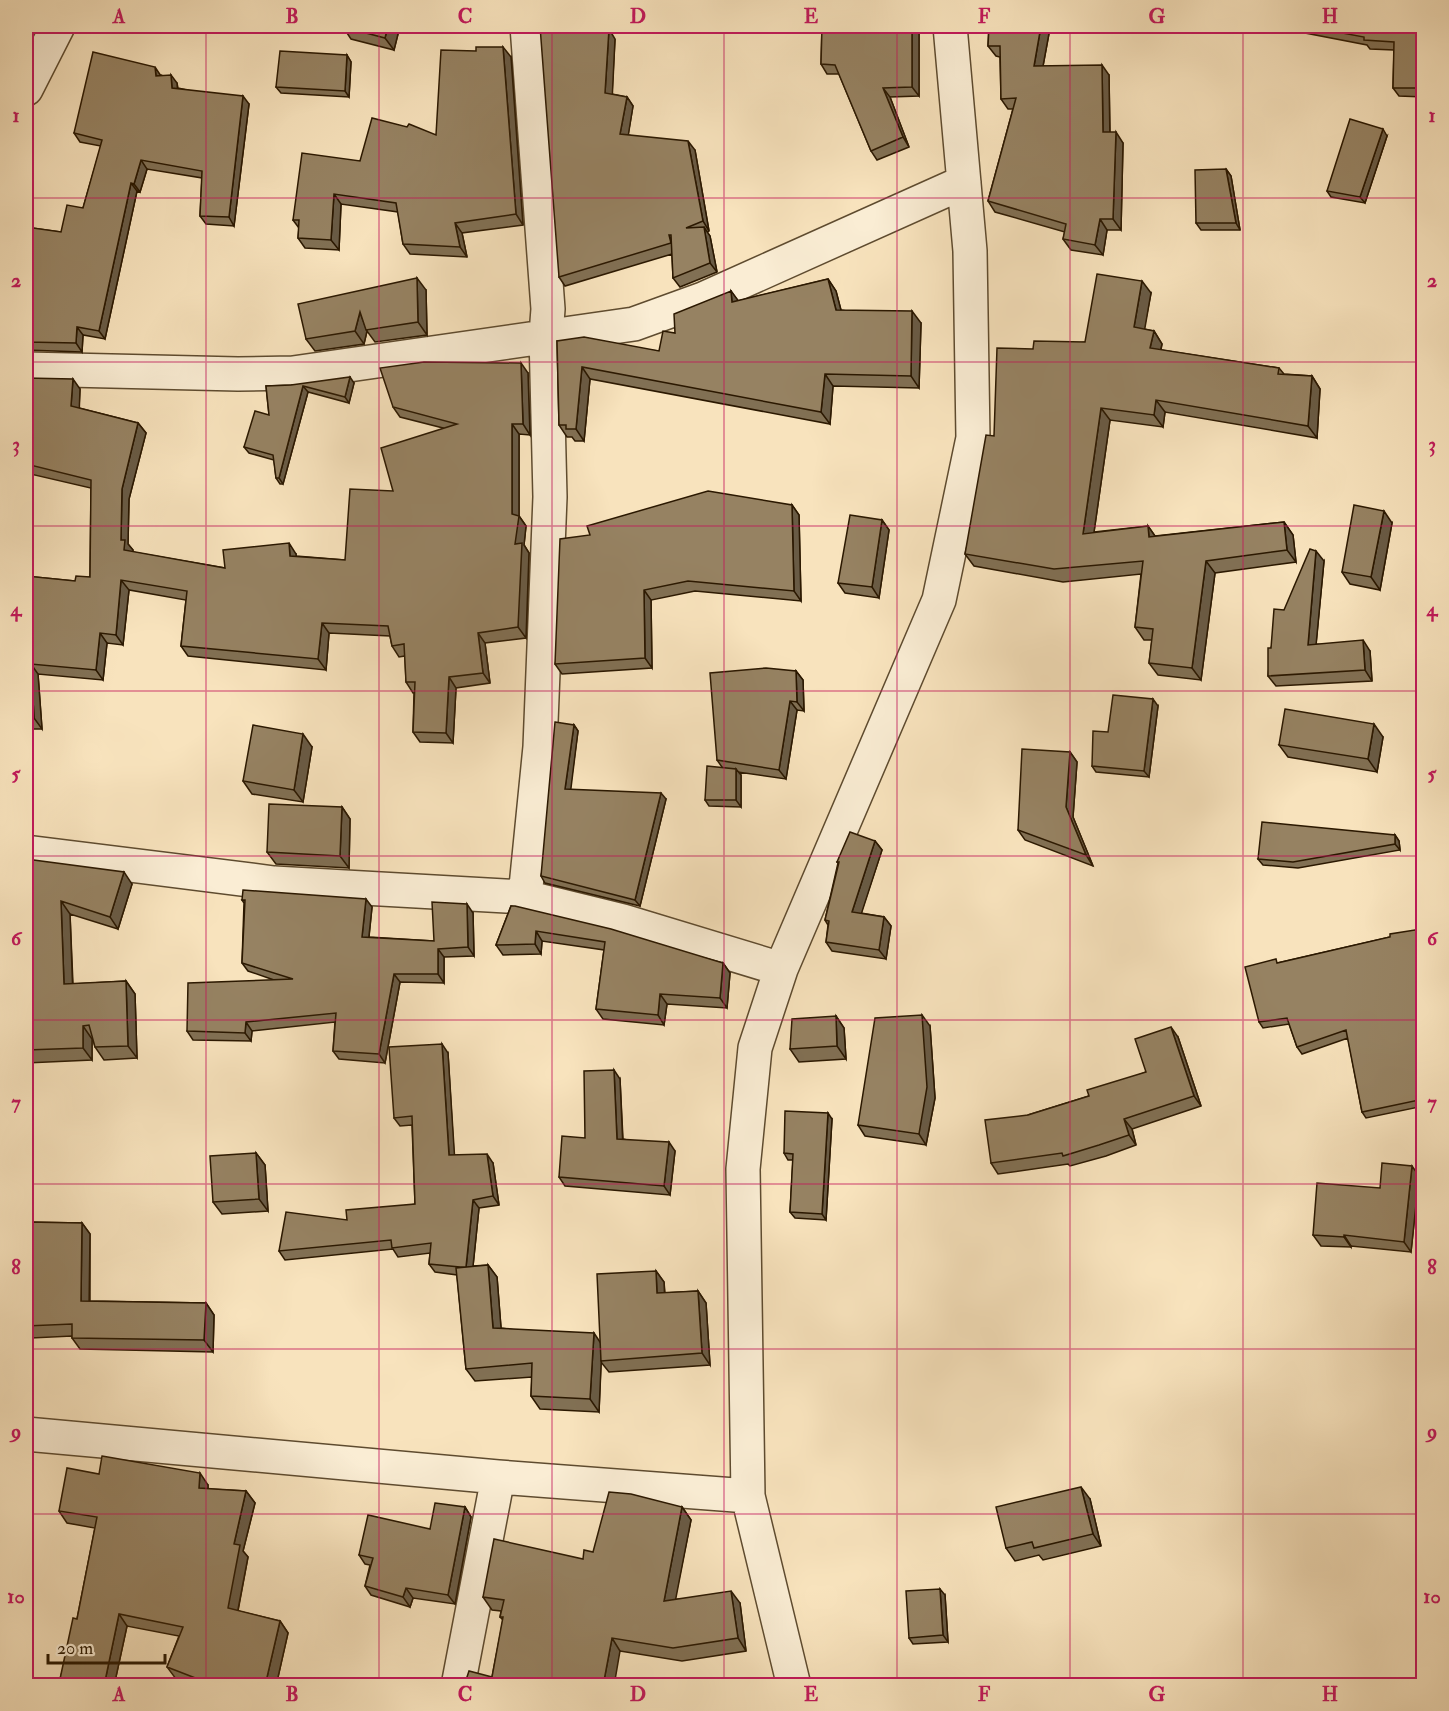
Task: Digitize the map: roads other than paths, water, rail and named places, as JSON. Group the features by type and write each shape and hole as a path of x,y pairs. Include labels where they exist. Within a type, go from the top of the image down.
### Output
{"street":[{"path":"26,89 58,26"},
{"path":"525,897 540,747 550,497 546,335 548,309 528,26"},
{"path":"794,1686 748,1496 743,1169 755,1048 781,969 939,600 973,438 970,250 951,26"},
{"path":"26,369 238,374 293,373 634,324 693,302 964,182"},
{"path":"26,852 274,883 525,897 623,921 781,969"},
{"path":"26,1434 498,1478 748,1496"},
{"path":"458,1686 498,1478"}]}
